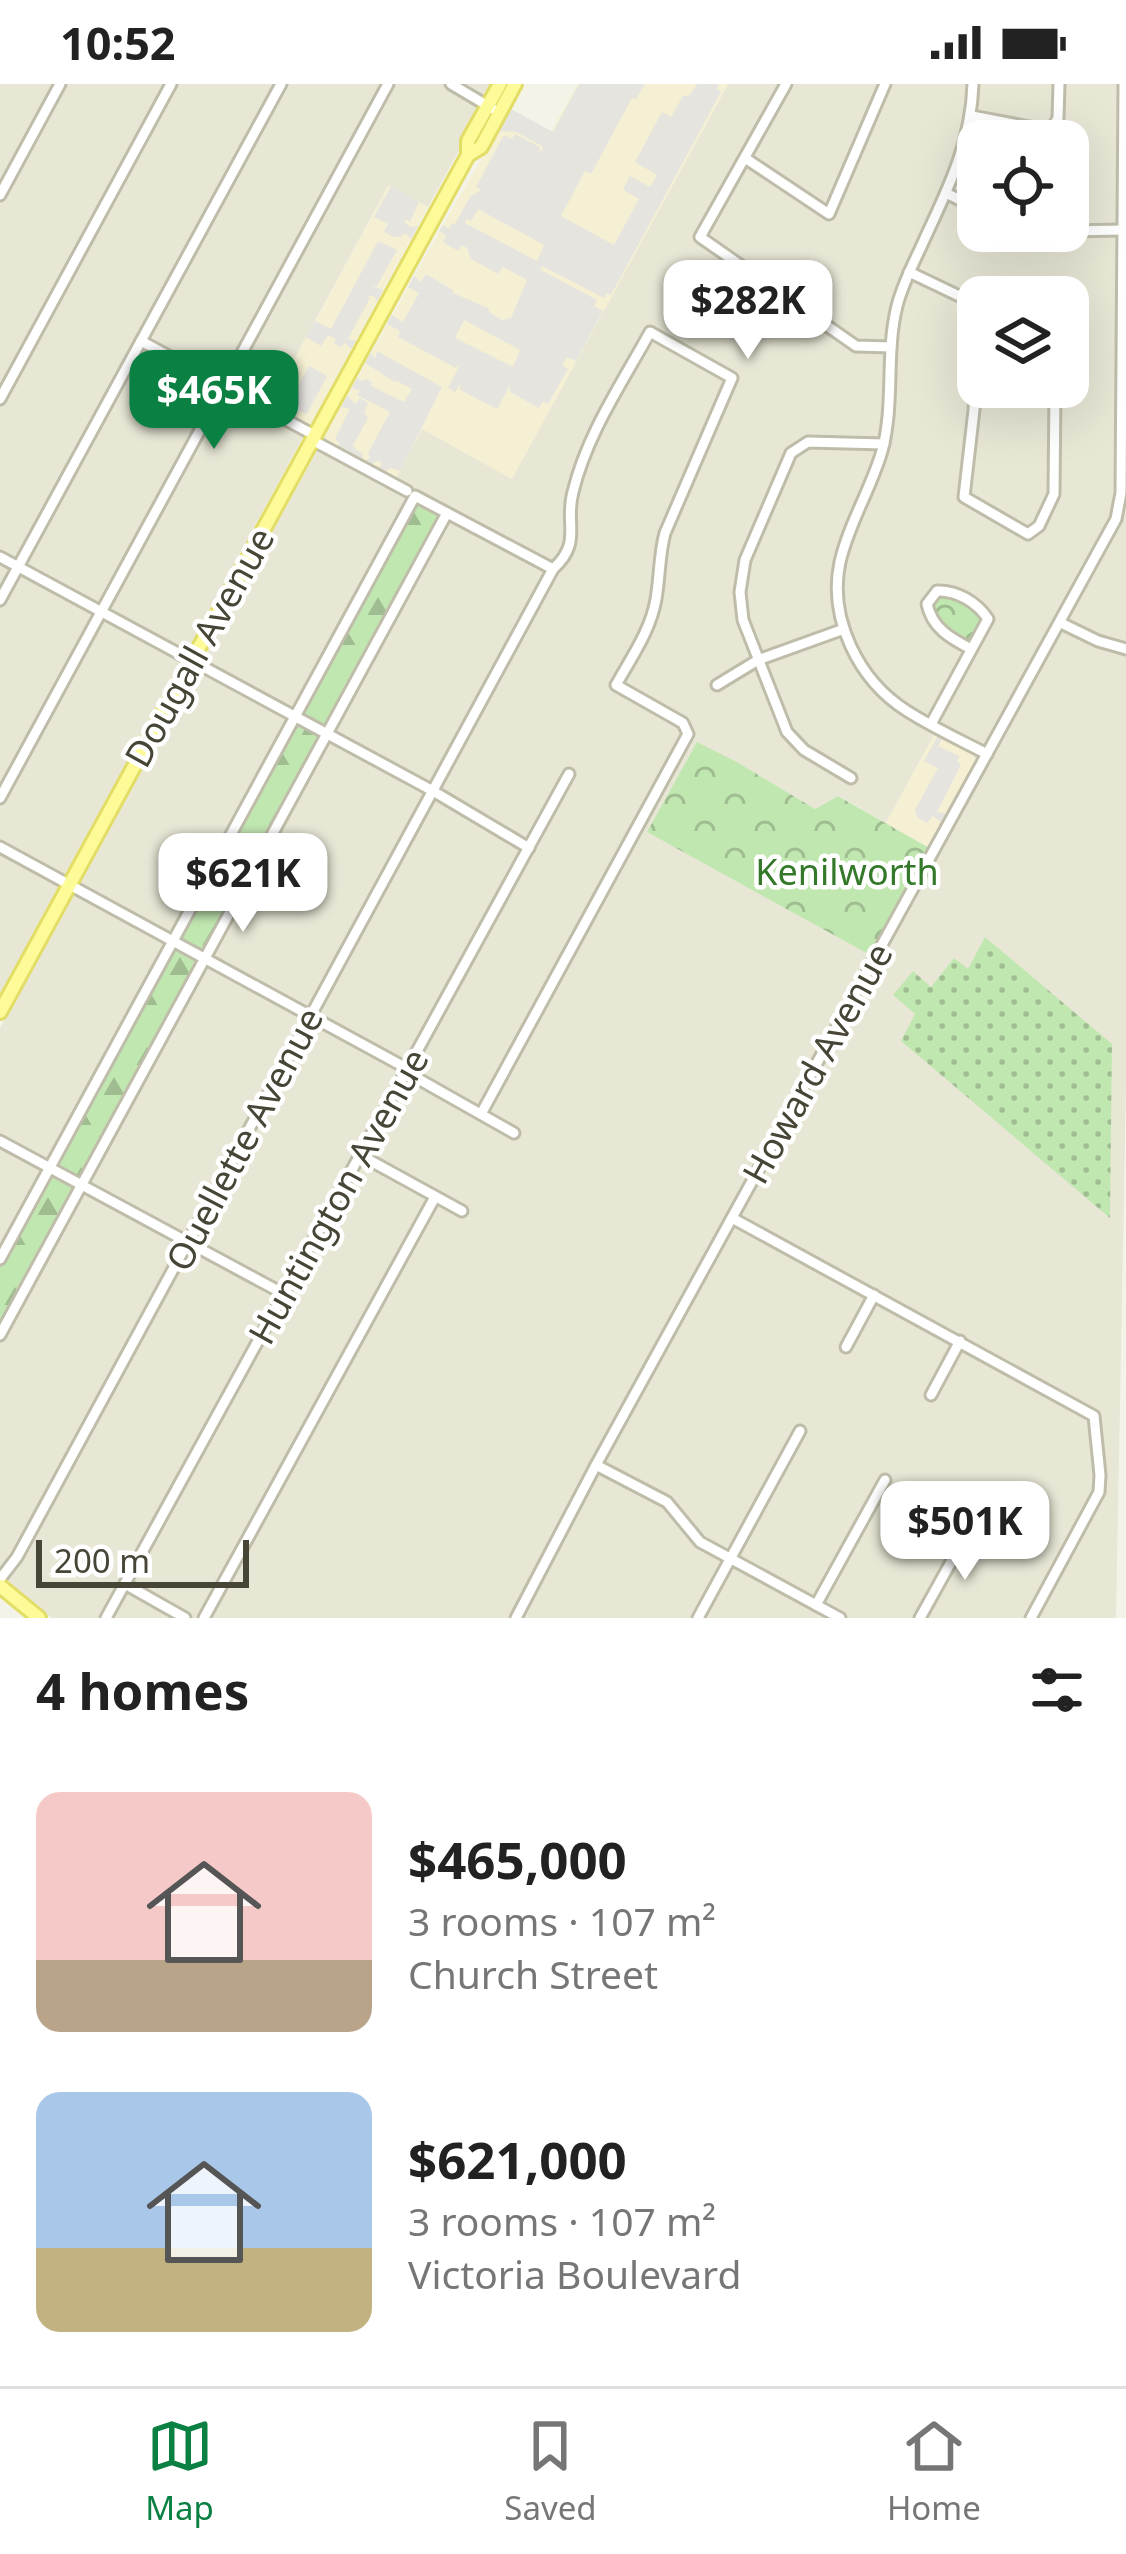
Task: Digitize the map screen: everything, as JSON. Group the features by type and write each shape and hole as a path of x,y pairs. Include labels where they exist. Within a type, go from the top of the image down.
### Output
{"main road":[{"name":"Dougall Avenue","path":"493,110 500,84"},
{"name":"Dougall Avenue","path":"0,1012 468,155 468,141 515,84"},
{"path":"0,1582 39,1618"}],"street":[{"path":"0,195 60,84"},
{"path":"0,399 171,84"},
{"path":"0,600 280,84"},
{"path":"0,798 388,84"},
{"path":"452,84 493,110"},
{"path":"785,84 700,237 856,346 891,347"},
{"path":"746,158 829,214 885,84"},
{"path":"973,84 972,116 963,153 898,301 884,444 839,564 838,600 844,629 863,668 886,695 987,754"},
{"path":"972,116 1051,131 1058,118 1059,84"},
{"path":"1089,231 1122,230 1124,84"},
{"path":"946,194 957,199"},
{"name":"Howard Avenue","path":"516,1618 1112,528 1120,508 1122,230"},
{"path":"909,272 957,295"},
{"name":"Ouellette Avenue","path":"0,1582 553,569 564,559 570,547 571,498 589,444 650,332 732,378 665,533 650,622 616,686 683,723 688,734 481,1114"},
{"path":"141,341 553,569"},
{"path":"974,408 964,497 1028,534 1039,526 1054,494 1055,408"},
{"path":"851,778 804,750 787,732 742,620 740,592 745,560 791,453 808,442 884,444"},
{"path":"0,1259 411,493"},
{"path":"0,1335 447,513"},
{"path":"0,557 433,791 529,848"},
{"path":"931,724 988,619 980,608 950,590 937,591 927,604 930,618 946,635 971,649"},
{"path":"1060,623 1126,649"},
{"path":"717,685 758,660 844,629"},
{"name":"Huntington Avenue","path":"106,1618 569,774"},
{"path":"0,847 311,1015 514,1133"},
{"path":"0,1141 284,1294"},
{"path":"360,1155 462,1211"},
{"path":"204,1618 435,1197"},
{"path":"732,1218 1094,1416 1099,1492 1030,1618"},
{"path":"846,1347 874,1295"},
{"path":"931,1395 960,1341"},
{"path":"698,1618 800,1431"},
{"path":"596,1465 667,1502 700,1542 839,1618"},
{"path":"816,1605 885,1480"},
{"path":"920,1618 970,1526"},
{"path":"125,1584 185,1618"}],"shaded area":[{"path":"0,84 495,84 428,207 388,186 270,404 309,426 0,996"},
{"path":"578,84 728,84 512,479 422,429 395,480 323,440 498,131 507,107 551,132"},
{"path":"579,84 645,84 636,99 632,98 591,174 585,171 561,216 614,245 639,199 623,190 628,175 650,187 657,175 635,162 662,112 671,117 697,84 719,84 721,92 611,295 606,293 604,298 542,266 541,270 597,300 594,306 603,311 576,361 567,357 562,365 568,369 548,404 543,402 539,408 510,392 510,385 497,409 460,390 461,383 455,392 448,388 461,363 456,368 398,337 400,331 387,324 392,315 403,322 419,293 408,287 414,276 421,282 426,274 502,320 511,318 527,280 503,267 498,274 471,259 467,248 462,245 458,251 443,242 446,235 439,231 443,225 449,229 455,224 470,197 481,190 476,187 504,135 512,139 515,134 540,147 539,152 543,150 542,146 516,132 498,131 507,107 553,132","holes":["478,209 544,245 537,261 465,223","464,320 520,350 513,367 455,338"]},
{"path":"728,84 1120,84 1115,500 1109,522 992,735 975,760 973,754 935,733 886,823 839,796 815,809 737,762 648,831 872,956 508,1618 52,1618 0,1574 0,1028 323,440 395,479 422,429 512,478"},
{"path":"389,185 428,207 309,426 270,405"},
{"path":"391,186 419,202 410,222 404,222 418,226 411,239 405,233 394,237 384,232 388,224 374,217"},
{"path":"378,241 397,250 377,286 371,285 383,290 377,302 366,295 370,298 348,339 356,341 351,349 345,343 340,347 328,335 321,346 306,337 315,321 331,329"},
{"path":"377,351 442,387 400,471 390,468 383,473 375,468 382,466 380,461 371,466 363,462 370,458 368,453 390,412 357,395 360,391 352,388 357,378 404,402 412,389 365,363 371,353 375,359"},
{"path":"309,366 327,376 307,414 299,411 295,418 287,414 289,404"},
{"path":"347,396 356,404 360,398 368,403 364,412 368,418 353,445 362,459 337,447 340,444 335,439 350,409 341,407"},
{"path":"1126,508 1126,1086 1116,1618 521,1618 764,1166"},
{"path":"936,732 973,754 975,760 931,849 886,823"},
{"path":"939,734 947,739 938,746 959,756 961,765 937,812 950,814 941,830 940,821 933,816 927,823 915,810 938,768 924,761"}],"green space":[{"path":"421,502 442,516 324,726 303,711"},
{"path":"948,594 980,613 980,624 969,640 949,631 935,614 934,599"},
{"path":"301,726 320,738 202,951 182,941 181,935 295,728"},
{"name":"Kenilworth","path":"697,742 815,809 838,796 931,849 872,956 647,832"},
{"path":"985,937 1112,1044 1110,1218 901,1041 915,1014 893,995 913,971 931,987 954,958 968,969"},
{"path":"174,950 199,964 84,1174 78,1176 59,1166 58,1160"},
{"path":"49,1176 74,1190 0,1325 0,1267"}]}
